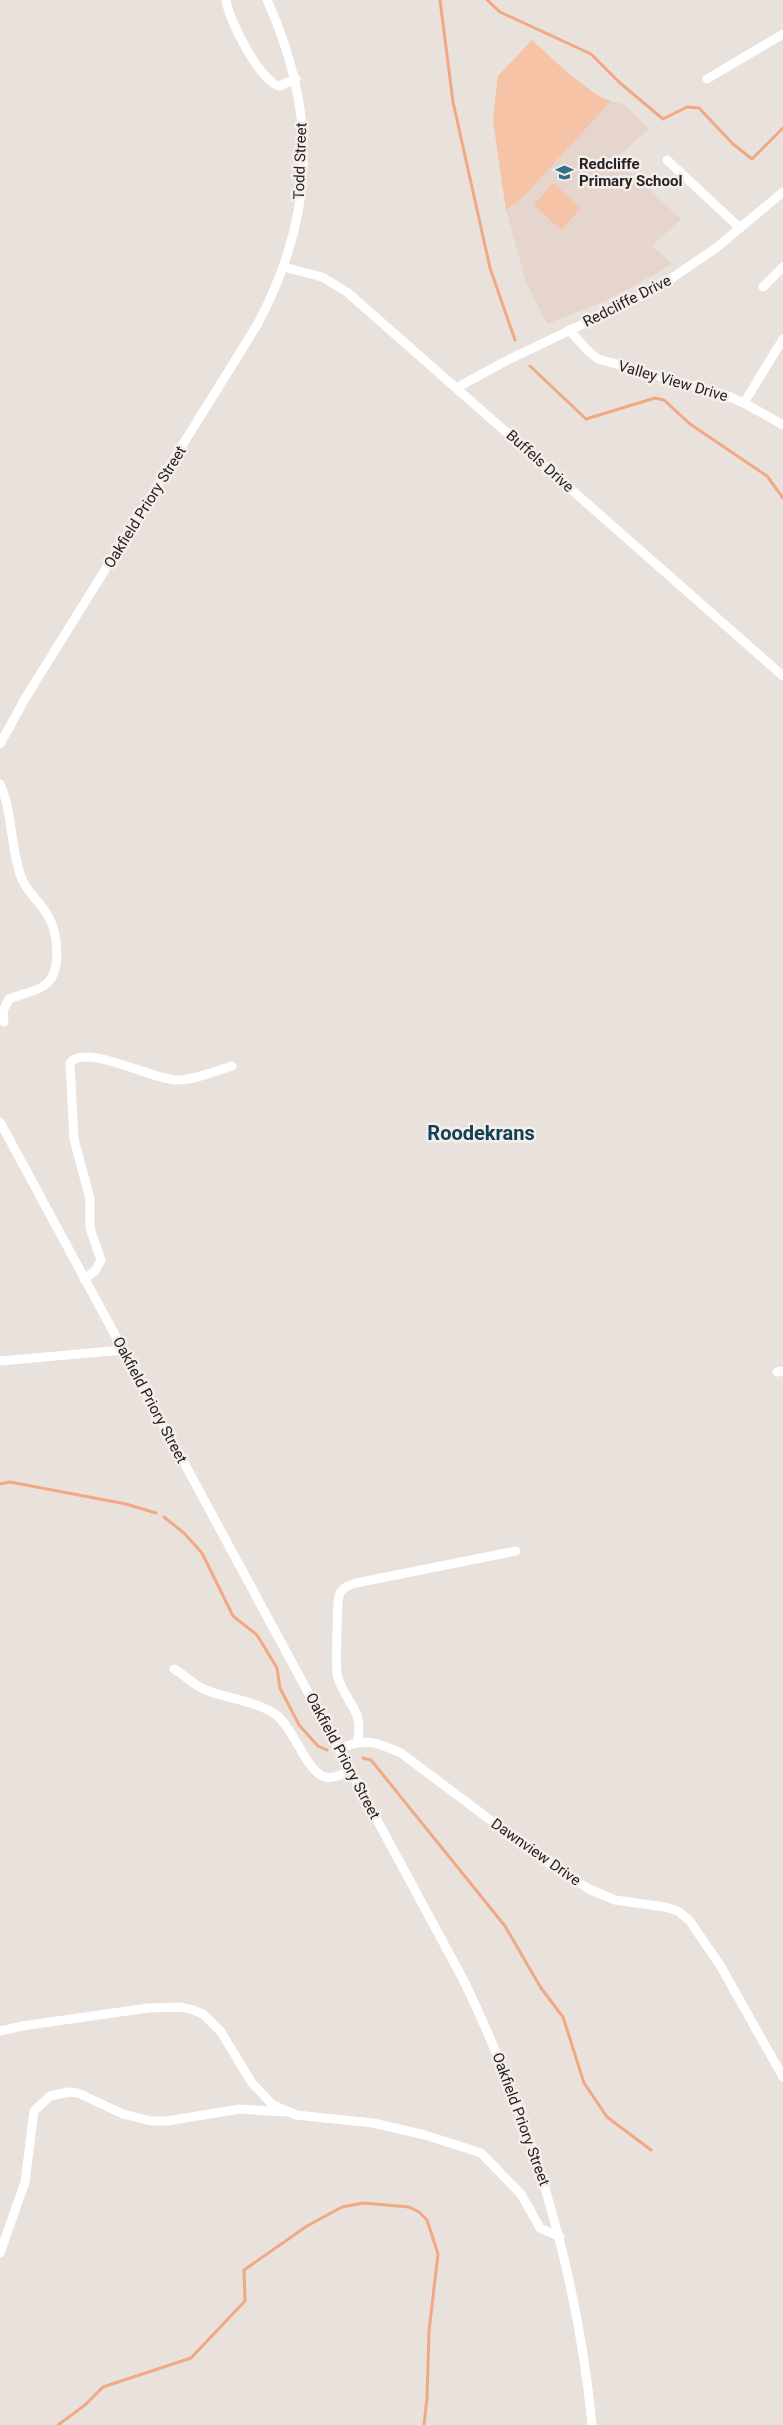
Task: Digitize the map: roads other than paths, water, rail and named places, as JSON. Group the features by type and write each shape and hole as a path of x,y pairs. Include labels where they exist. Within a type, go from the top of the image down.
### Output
{"street":[{"path":"226,0 229,15 256,64 268,81 279,86 296,79"},
{"name":"Todd Street","path":"267,0 289,52 296,79 304,134 303,170 296,224 284,267"},
{"path":"707,79 783,34"},
{"path":"667,160 740,228"},
{"name":"Redcliffe Drive","path":"458,387 569,330 656,289 688,269 783,192"},
{"name":"Buffels Drive","path":"284,267 334,283 458,387 783,676"},
{"name":"Oakfield Priory Street","path":"0,744 26,697 252,333 271,298 284,267"},
{"path":"763,286 783,267"},
{"name":"Valley View Drive","path":"569,330 598,359 700,387 744,403 783,425"},
{"path":"744,403 783,339"},
{"path":"0,784 6,801 11,837 22,879 51,923 56,965 50,980 43,987 9,999 3,1011 4,1022"},
{"path":"84,1279 95,1271 101,1260 90,1228 90,1200 74,1139 70,1063 79,1056 88,1056 108,1060 148,1075 177,1080 232,1066"},
{"name":"Oakfield Priory Street","path":"0,1122 340,1750 464,1981 494,2042 531,2139 560,2237 578,2324 592,2425"},
{"path":"0,1361 123,1350"},
{"path":"357,1742 361,1724 338,1674 338,1597 342,1590 356,1583 516,1551"},
{"path":"174,1668 204,1690 261,1707 275,1714 291,1732 315,1771 322,1777 336,1776 350,1770"},
{"name":"Dawnview Drive","path":"340,1750 357,1742 368,1741 382,1744 401,1754 549,1864 589,1889 615,1900 665,1907 678,1911 689,1920 720,1965 783,2076"},
{"path":"0,2031 22,2026 148,2008 181,2007 193,2010 203,2014 221,2032 252,2083 273,2105 285,2112"},
{"path":"0,2253 26,2182 34,2111 50,2096 69,2092 78,2093 123,2114 151,2121 168,2121 225,2110 285,2112 296,2115 372,2123 425,2135 481,2153 521,2194 540,2228 560,2237"}],"waterway":[{"path":"440,0 453,102 490,268 515,340"},
{"path":"487,0 500,12 591,54 620,83 663,119 687,107 699,108 733,144 752,159 783,128"},
{"path":"530,366 586,419 655,398 664,400 690,424 767,476 783,498"},
{"path":"0,1484 10,1482 126,1504 156,1513"},
{"path":"164,1517 184,1533 202,1553 233,1616 257,1635 277,1668 280,1688 299,1725 318,1746 327,1750"},
{"path":"363,1758 371,1760 505,1926 541,1988 563,2017 584,2083 607,2117 651,2150"},
{"path":"58,2425 85,2405 103,2387 191,2358 245,2301 244,2270 307,2226 342,2207 363,2203 409,2207 419,2212 427,2220 438,2254 429,2331 427,2398 424,2425"}],"place":[{"name":"Redcliffe Primary School","path":"565,173"}],"district":[{"name":"Roodekrans","path":"481,1133"}]}
